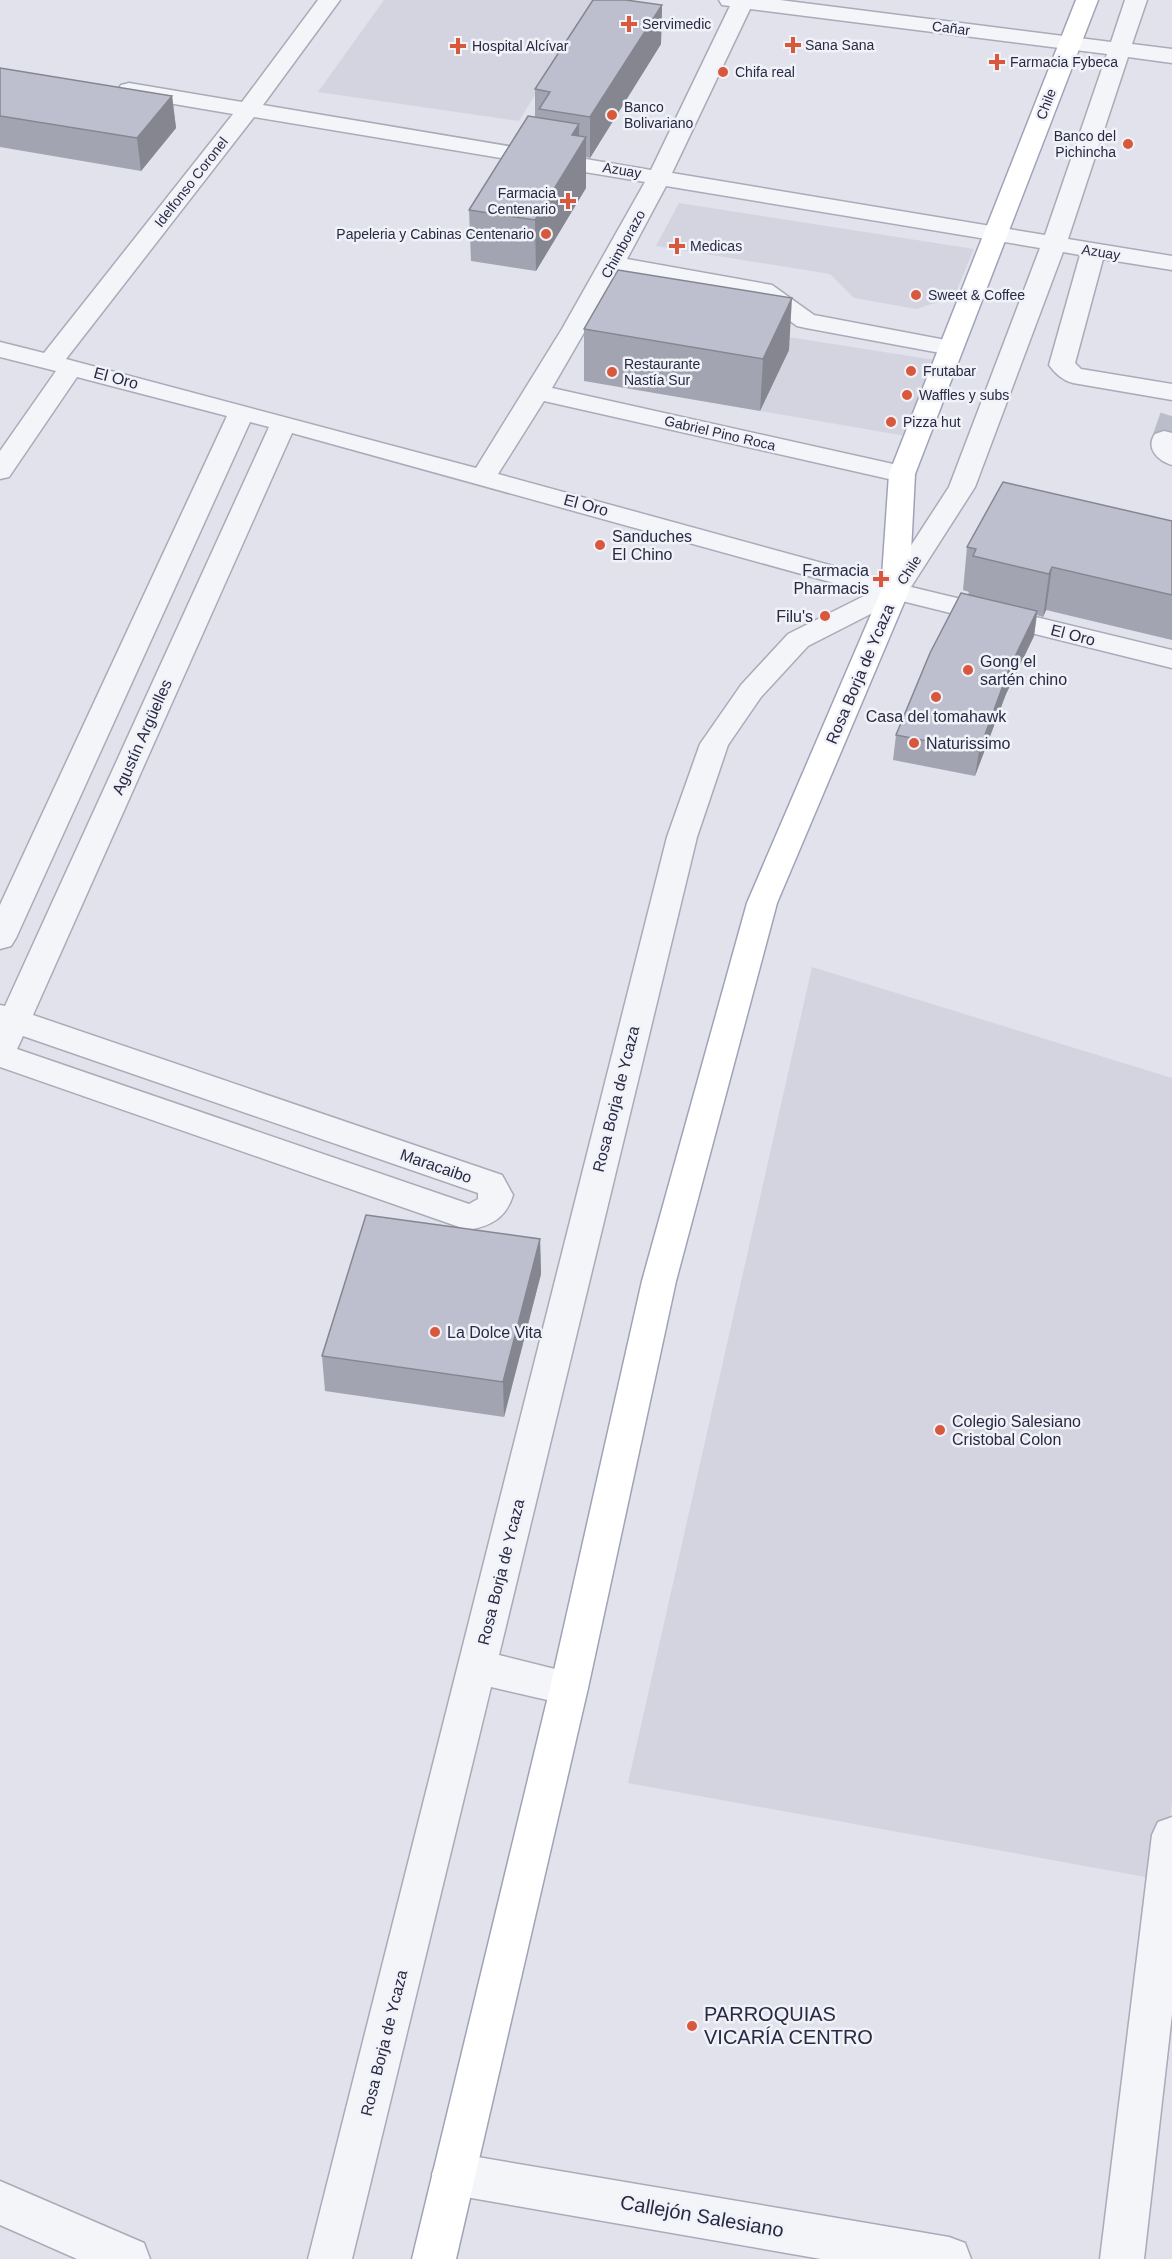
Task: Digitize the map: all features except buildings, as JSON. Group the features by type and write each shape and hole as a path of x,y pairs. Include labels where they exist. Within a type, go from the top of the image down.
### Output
{"main road":[{"name":"Chile","path":"895,591 902,474 1087,0"},
{"name":"Rosa Borja de Ycaza","path":"434,2259 569,1688 659,1281 762,903 895,591"}],"street":[{"name":"Idelfonso Coronel","path":"0,471 47,399 61,364 329,0"},
{"name":"Chile","path":"895,591 962,487 1054,244 1136,0"},
{"name":"Cañar","path":"739,1 1172,56"},
{"name":"Chimborazo","path":"483,477 538,392 660,177 739,1"},
{"name":"Azuay","path":"106,87 1172,263"},
{"path":"1093,251 1062,365 1073,375 1172,392"},
{"path":"612,264 763,290 807,321 951,348"},
{"name":"El Oro","path":"0,349 284,423 895,591 1172,659"},
{"name":"Gabriel Pino Roca","path":"538,392 902,474"},
{"path":"0,938 242,412"},
{"name":"Agustín Argüelles","path":"0,1050 7,1019 168,678 284,423"},
{"name":"Rosa Borja de Ycaza","path":"330,2259 478,1667 667,887 714,744 751,691 798,640 895,591"},
{"path":"122,673 168,678"},
{"name":"Maracaibo","path":"0,1055 468,1217 483,1215 493,1206 496,1195 490,1184 7,1019"},
{"path":"478,1667 569,1688"},
{"path":"1122,2259 1172,1835"},
{"name":"Callejón Salesiano","path":"454,2174 949,2259"},
{"path":"0,2204 128,2259"}],"shaded area":[{"name":"Hospital Alcívar","path":"384,0 593,0 519,121 318,92"},
{"path":"679,203 974,249 954,297 916,309 854,298 830,274 656,246"},
{"path":"782,336 935,360 906,436 760,411 784,361"},
{"name":"Colegio Salesiano Cristobal Colon","path":"812,967 1172,1078 1172,1801 1162,1880 628,1783"}],"tunnel":[{"path":"1164,439 1172,416"}],"place":[{"name":"Servimedic","path":"629,24"},
{"name":"Sana Sana","path":"793,45"},
{"name":"Hospital Alcívar","path":"458,46"},
{"name":"Farmacia Fybeca","path":"997,62"},
{"name":"Chifa real","path":"723,72"},
{"name":"Banco Bolivariano","path":"612,115"},
{"name":"Banco del Pichincha","path":"1128,144"},
{"name":"Farmacia Centenario","path":"568,201"},
{"name":"Papeleria y Cabinas Centenario","path":"546,234"},
{"name":"Medicas","path":"677,246"},
{"name":"Sweet & Coffee","path":"916,295"},
{"name":"Frutabar","path":"911,371"},
{"name":"Restaurante Nastía Sur","path":"612,372"},
{"name":"Waffles y subs","path":"907,395"},
{"name":"Pizza hut","path":"891,422"},
{"name":"Sanduches El Chino","path":"600,545"},
{"name":"Farmacia Pharmacis","path":"881,579"},
{"name":"Filu's","path":"825,616"},
{"name":"Gong el sartén chino","path":"968,670"},
{"name":"Casa del tomahawk","path":"936,697"},
{"name":"Naturissimo","path":"914,743"},
{"name":"La Dolce Vita","path":"435,1332"},
{"name":"Colegio Salesiano Cristobal Colon","path":"940,1430"},
{"name":"PARROQUIAS VICARÍA CENTRO","path":"692,2026"}]}
